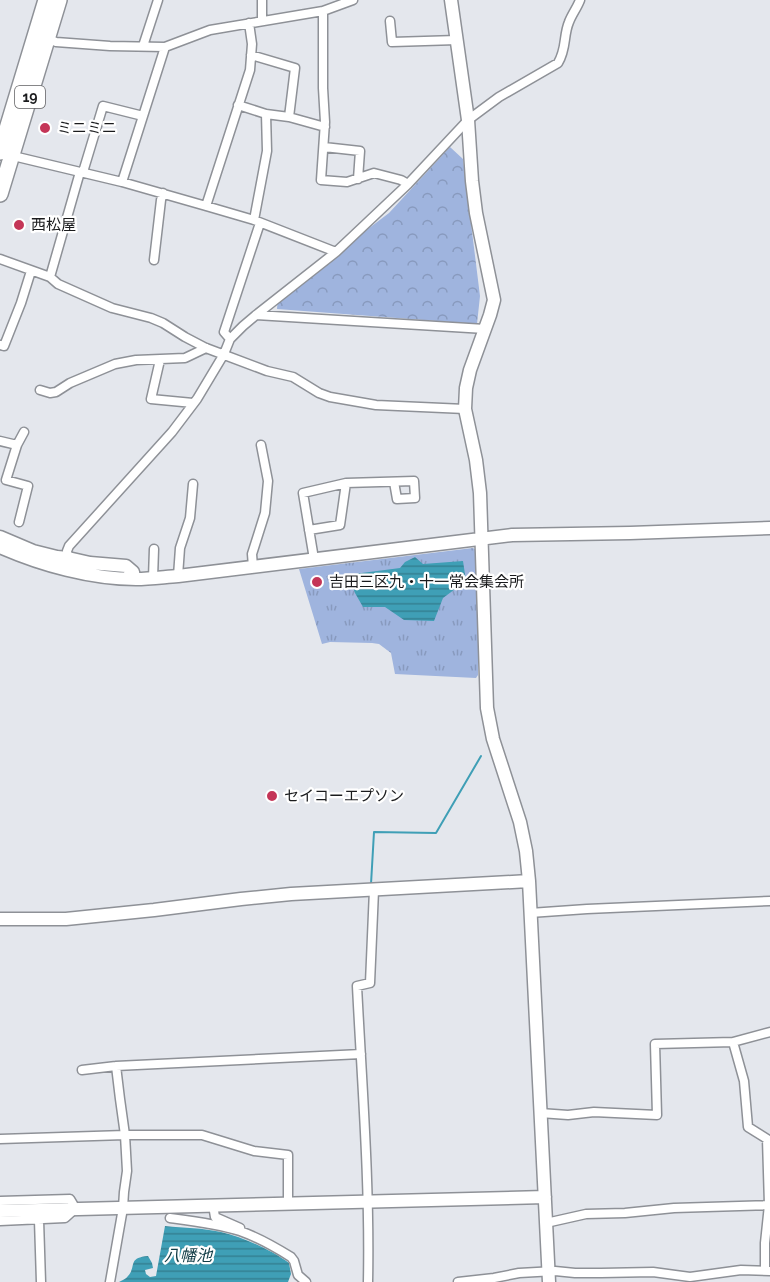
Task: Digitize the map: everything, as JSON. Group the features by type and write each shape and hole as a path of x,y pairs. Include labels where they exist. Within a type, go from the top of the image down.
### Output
{"highway":[{"name":"19","path":"42,36 46,0"},
{"name":"19","path":"0,194 4,154 42,36 58,0"}],"street":[{"path":"143,46 158,0"},
{"path":"262,0 262,21"},
{"path":"42,36 56,42 165,47 210,30 323,11 353,0"},
{"path":"451,0 468,120 476,213 494,300 470,369 465,409 476,460 480,493 487,708 493,739 520,822 526,850 549,1277"},
{"path":"68,558 69,546 172,432 194,403 224,354 230,339 256,315 336,252 408,184 468,120 499,97 558,63 563,54 569,21 580,0"},
{"path":"323,11 325,127 321,180 347,182 374,173 408,184"},
{"path":"390,21 392,42 457,40"},
{"path":"206,206 250,70 252,44 249,23"},
{"path":"122,182 165,47"},
{"path":"251,55 295,68 289,117"},
{"path":"238,105 266,114 289,117 325,127"},
{"path":"50,277 103,106 143,116"},
{"path":"230,339 224,332 257,222 267,151 266,114"},
{"path":"324,147 360,151 358,179"},
{"path":"4,154 163,193 257,222 336,252"},
{"path":"154,260 163,193"},
{"path":"0,259 50,277 58,284 112,308 163,323 206,348 267,371 293,377 330,397 376,405 465,409"},
{"path":"0,345 4,346 4,334 21,303 31,271"},
{"path":"256,315 485,329"},
{"path":"40,390 56,392 70,383 115,364 136,360 185,358 206,348"},
{"path":"160,360 151,399 194,403"},
{"path":"19,522 28,486 6,480 17,445 24,432"},
{"path":"0,441 17,445"},
{"path":"253,567 252,554 265,513 268,481 261,445"},
{"path":"314,559 303,493 346,483 394,482"},
{"path":"309,530 340,525 346,483"},
{"path":"178,576 180,548 190,518 193,484"},
{"path":"1,547 72,572 134,579 178,576 512,535 770,528"},
{"path":"1,547 90,563 126,566 133,572 134,579"},
{"path":"153,578 154,549"},
{"path":"0,919 66,919 333,891 529,881"},
{"path":"368,1282 369,1201 357,986 370,983 375,890"},
{"path":"530,914 770,901"},
{"path":"540,1113 657,1115 655,1044 734,1042 770,1032"},
{"path":"458,1282 519,1273 549,1277 601,1278 654,1272 690,1277 741,1270 768,1271 765,1243 769,1205 767,1139 748,1127 744,1081 734,1042"},
{"path":"82,1070 116,1066 361,1054"},
{"path":"110,1282 127,1171 126,1135 116,1066"},
{"path":"0,1139 126,1135 202,1136 254,1151 288,1155 288,1203"},
{"path":"0,1211 545,1197"},
{"path":"0,1202 69,1199 75,1209"},
{"path":"546,1223 586,1214 769,1205"},
{"path":"0,1221 65,1218 75,1209"},
{"path":"214,1211 215,1217 237,1226 249,1235"},
{"path":"170,1218 216,1225 249,1235 291,1257 298,1275 306,1282"},
{"path":"39,1220 41,1282"}],"green space":[{"path":"450,147 463,159 480,296 477,324 277,309 278,297 389,213"},
{"path":"473,548 478,551 478,675 476,678 395,674 391,653 379,644 330,642 322,644 299,569"}],"water":[{"path":"415,557 423,564 463,561 466,581 443,598 434,621 404,620 385,607 363,607 350,580 354,574 400,568 405,562"},
{"name":"八幡池","path":"165,1226 221,1232 257,1244 289,1263 291,1274 288,1282 119,1282 127,1277 135,1261 141,1257 148,1256 152,1263 153,1268 145,1270 146,1274 150,1277 156,1276"}],"waterway":[{"path":"371,884 374,832 436,833 481,756"}],"place":[{"name":"ミニミニ","path":"45,128"},
{"name":"西松屋","path":"19,225"},
{"name":"吉田三区九・十一常会集会所","path":"317,582"},
{"name":"セイコーエプソン","path":"272,796"}]}
